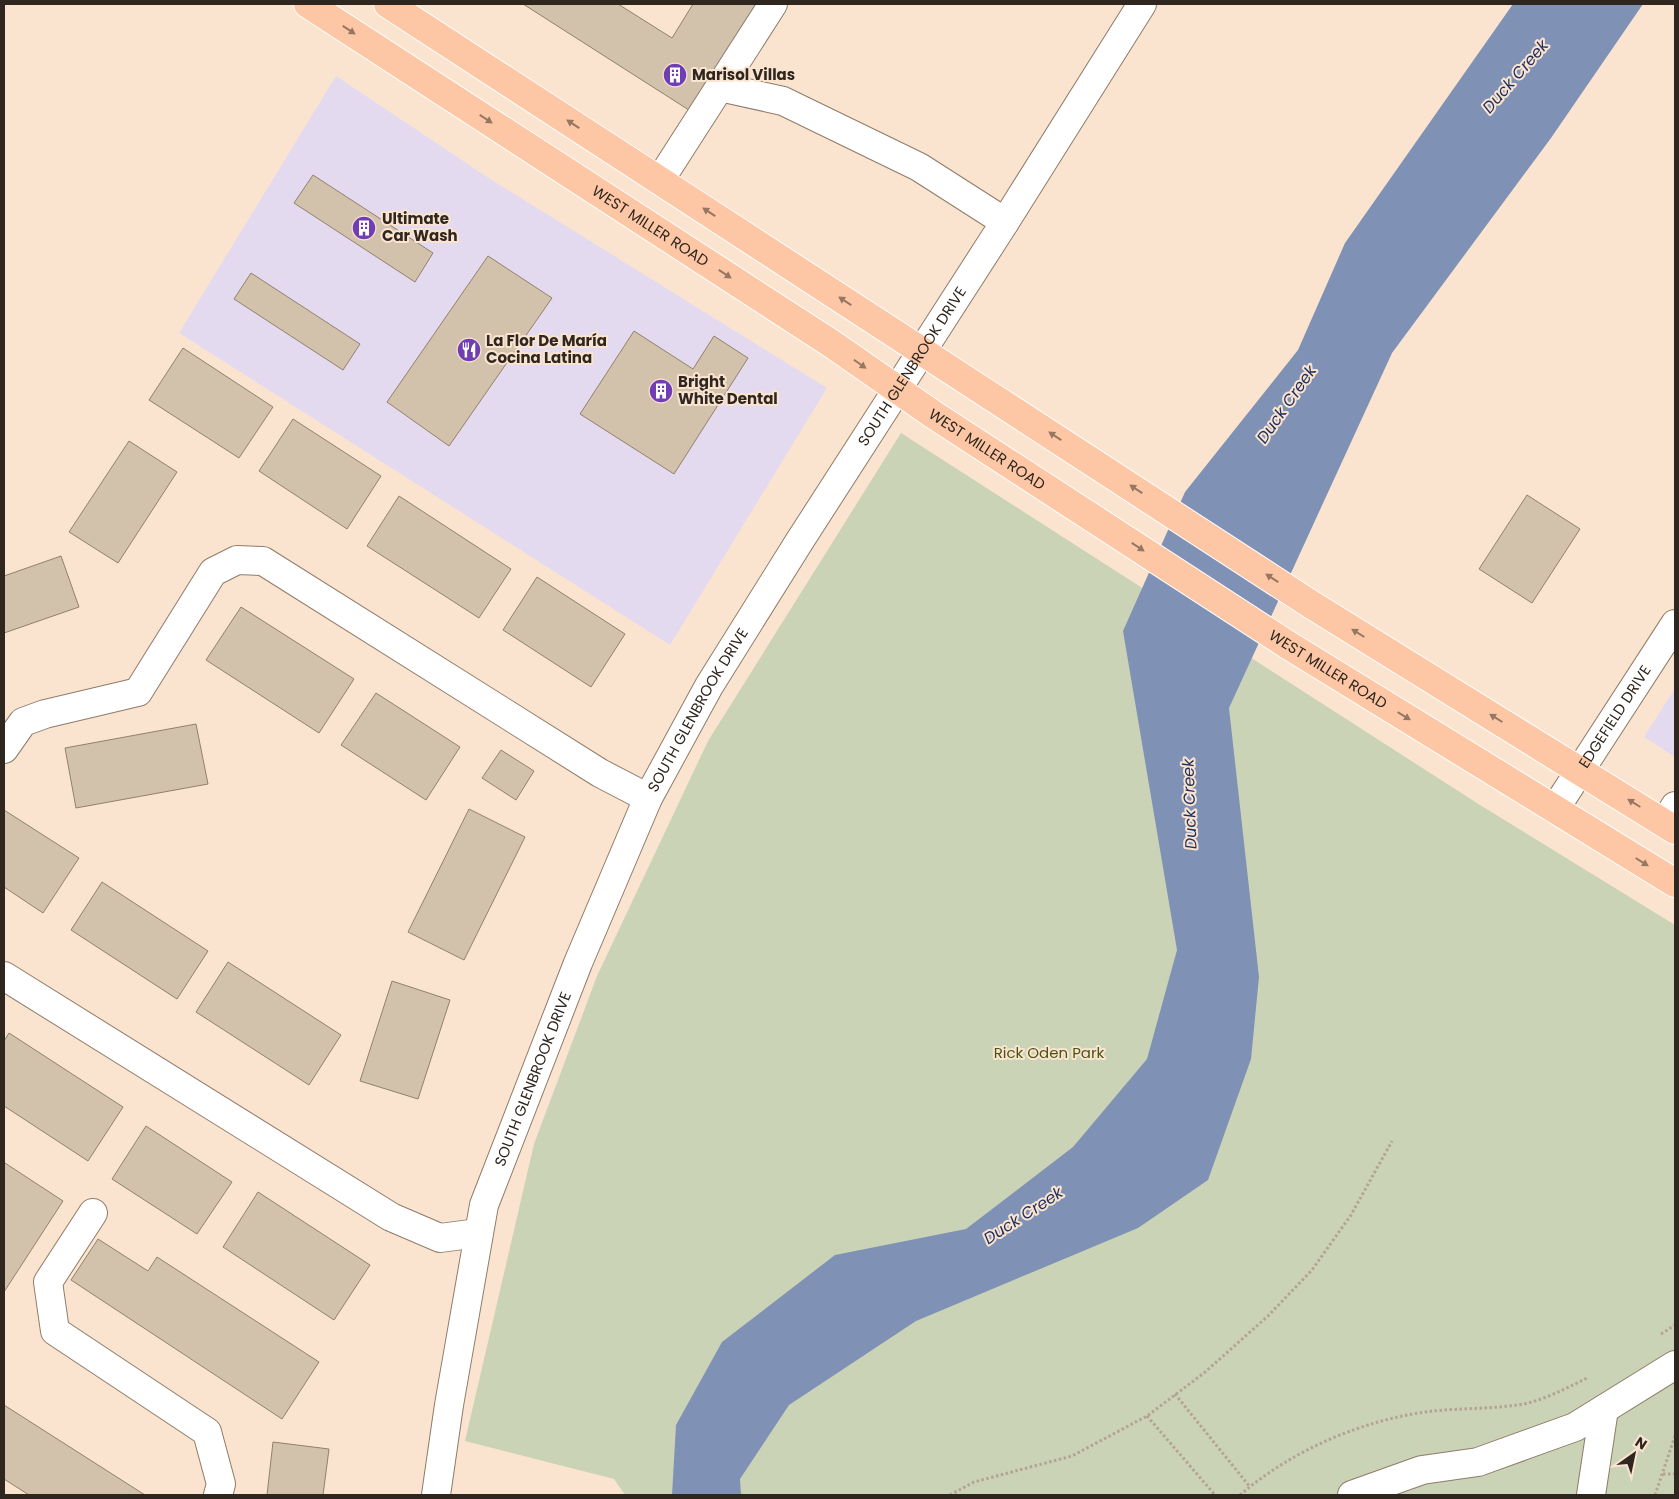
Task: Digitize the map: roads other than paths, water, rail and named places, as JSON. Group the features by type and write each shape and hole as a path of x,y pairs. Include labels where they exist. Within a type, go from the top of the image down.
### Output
{"main road":[{"name":"WEST MILLER ROAD","path":"308,4 832,344 898,390 1288,646 1675,883"},
{"path":"388,4 923,350 1312,605 1580,769 1672,820"}],"street":[{"path":"660,180 772,4"},
{"name":"SOUTH GLENBROOK DRIVE","path":"436,1495 484,1205 574,972 648,798 714,678 1142,4"},
{"path":"720,87 783,102 920,168 1005,222"},
{"path":"4,750 23,722 45,714 138,692 213,572 237,560 263,561 600,773 648,798"},
{"name":"EDGEFIELD DRIVE","path":"1556,809 1675,624"},
{"path":"4,976 392,1217 440,1238 478,1233"},
{"path":"93,1213 48,1282 55,1331 207,1432 221,1484 218,1495"},
{"path":"1352,1495 1422,1470 1478,1462 1575,1428 1675,1365"},
{"path":"1592,1495 1604,1410"}],"water":[{"name":"Duck Creek","path":"1513,4 1643,4 1551,138 1392,353 1229,708 1259,977 1251,1059 1208,1180 1138,1228 916,1321 789,1405 740,1479 741,1495 672,1495 676,1425 722,1342 835,1255 966,1229 1073,1147 1147,1059 1177,950 1123,631 1185,492 1298,350 1345,243"}],"place":[{"name":"Marisol Villas","path":"675,75"},
{"name":"Ultimate Car Wash","path":"364,228"},
{"name":"La Flor De María Cocina Latina","path":"469,350"},
{"name":"Bright White Dental","path":"661,391"}],"park label":[{"name":"Rick Oden Park","path":"1049,1053"}]}
